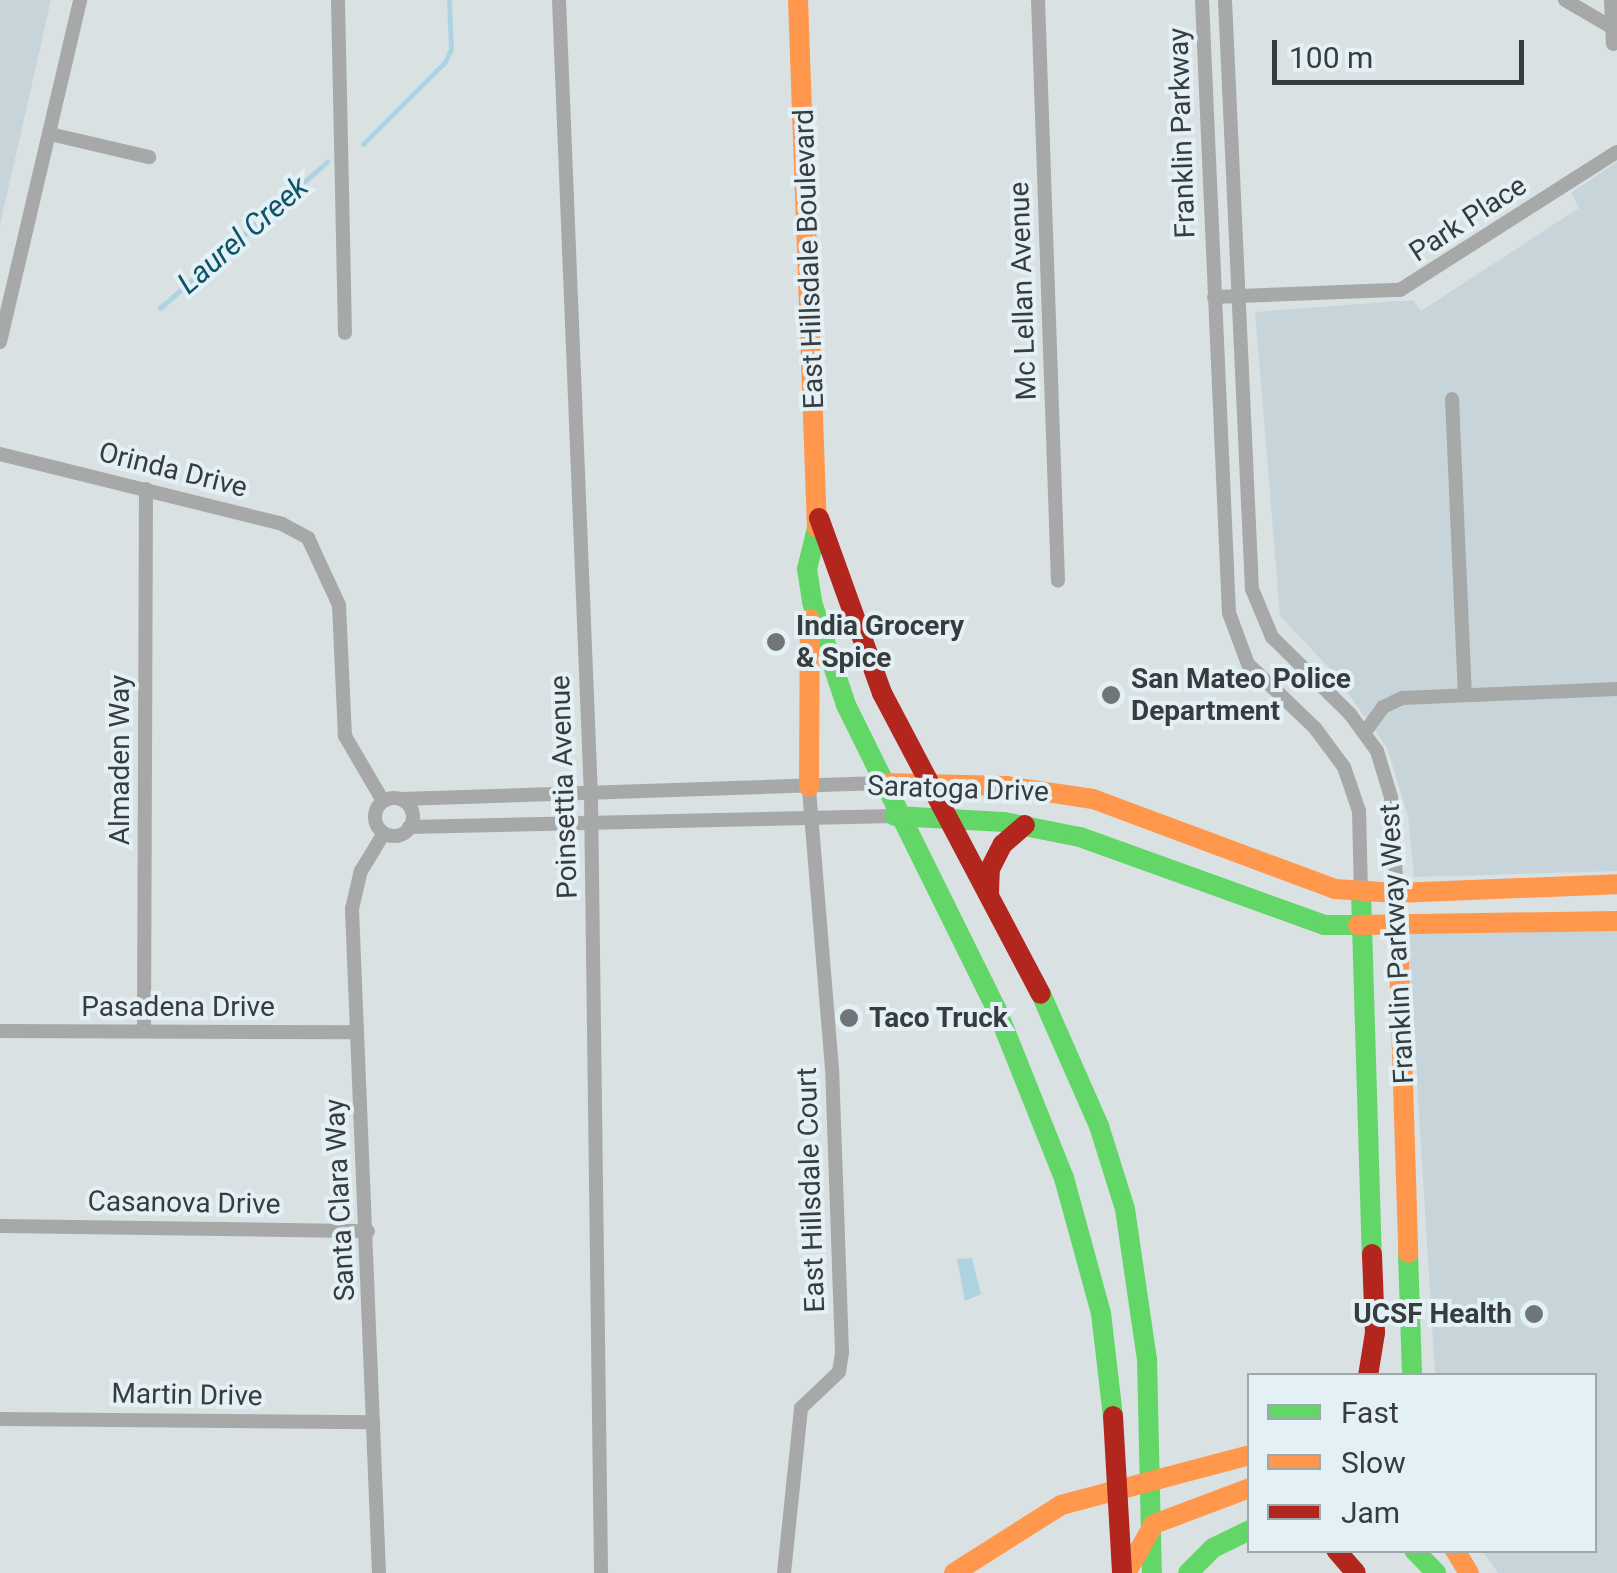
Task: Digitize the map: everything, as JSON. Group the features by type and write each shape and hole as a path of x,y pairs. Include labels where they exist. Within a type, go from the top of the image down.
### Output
{"main road":[{"name":"East Hillsdale Boulevard","path":"798,0 820,518 868,662 1085,1086 1125,1209 1147,1359 1154,1477 1152,1573"},
{"name":"East Hillsdale Boulevard","path":"820,518 807,569 812,602 834,675 896,816 996,1008 1064,1178 1101,1313 1122,1485 1124,1573"},
{"path":"809,787 805,692 812,602"},
{"name":"Saratoga Drive","path":"881,784 1032,788 1093,799 1276,871 1361,892 1617,884"},
{"name":"Saratoga Drive","path":"896,816 1025,825 1113,846 1292,918 1361,928 1617,921"},
{"path":"989,895 996,856 1013,830 1025,825"},
{"name":"Franklin Parkway West","path":"1361,892 1375,1333 1368,1373"},
{"name":"Franklin Parkway West","path":"1396,893 1412,1373"},
{"path":"954,1573 1039,1515 1122,1485 1247,1456"},
{"path":"1124,1573 1154,1524 1247,1489"},
{"path":"1188,1573 1213,1548 1247,1531"},
{"path":"1339,1553 1356,1573"},
{"path":"1417,1553 1436,1573"}],"street":[{"path":"0,342 80,0"},
{"path":"338,0 345,333"},
{"name":"Poinsettia Avenue","path":"559,0 592,822 604,1571"},
{"name":"Mc Lellan Avenue","path":"1038,0 1058,581"},
{"name":"Franklin Parkway","path":"1202,0 1213,265"},
{"name":"Franklin Parkway","path":"1225,0 1236,264"},
{"path":"1565,0 1611,27"},
{"path":"1611,0 1612,44"},
{"path":"50,134 149,156"},
{"name":"Park Place","path":"1214,297 1400,290 1617,152"},
{"name":"Franklin Parkway West","path":"1236,264 1252,589 1272,637 1365,732 1391,797 1396,893"},
{"name":"Franklin Parkway West","path":"1213,265 1228,613 1248,664 1315,728 1344,767 1359,810 1361,892"},
{"path":"1452,399 1465,692"},
{"name":"Orinda Drive","path":"0,454 282,524 308,538 339,605 345,736 383,801"},
{"name":"Almaden Way","path":"144,1032 146,489"},
{"path":"1365,732 1392,700 1465,692 1617,689"},
{"name":"Saratoga Drive","path":"401,799 881,784"},
{"name":"East Hillsdale Court","path":"784,1573 800,1408 839,1372 842,1352 832,1069 809,787"},
{"path":"401,799 412,814 409,827 398,835 384,833 375,817 383,801 401,799"},
{"name":"Saratoga Drive","path":"409,827 896,816"},
{"name":"Santa Clara Way","path":"379,1573 352,909 361,871 384,833"},
{"name":"Pasadena Drive","path":"0,1031 356,1032"},
{"name":"Casanova Drive","path":"0,1226 368,1231"},
{"name":"Martin Drive","path":"0,1419 373,1422"}],"shaded area":[{"path":"0,0 51,0 0,225"},
{"path":"1617,162 1617,871 1414,877 1408,816 1387,748 1332,671 1280,616 1255,312 1413,300 1421,311 1579,208 1571,193"},
{"path":"1617,928 1617,1573 1498,1573 1483,1553 1597,1553 1597,1373 1435,1373 1408,934"}],"water":[{"path":"972,1258 981,1294 965,1301 957,1259"}],"waterway":[{"name":"Laurel Creek","path":"363,144 445,62 451,49 449,0"},
{"name":"Laurel Creek","path":"160,308 327,162"}],"traffic: fast":[{"path":"817,528 807,569 812,602 846,705 996,1008 1064,1178 1101,1313 1113,1416"},
{"path":"895,816 1004,822 1080,837 1324,925 1358,925"},
{"path":"1361,892 1372,1254"},
{"path":"1041,994 1099,1126 1125,1209 1147,1359 1152,1573"},
{"path":"1408,1253 1412,1373"},
{"path":"1188,1573 1213,1548 1247,1531"},
{"path":"1417,1553 1436,1573"}],"traffic: slow":[{"path":"798,0 817,528"},
{"path":"809,787 810,619"},
{"path":"881,783 1006,786 1093,799 1335,889 1397,893 1617,884"},
{"path":"1397,893 1408,1253"},
{"path":"1358,925 1617,921"},
{"path":"954,1573 1061,1505 1247,1456"},
{"path":"1126,1573 1154,1524 1247,1489"},
{"path":"1457,1553 1469,1573"}],"traffic: jam":[{"path":"819,518 882,693 1041,994"},
{"path":"989,893 990,869 1003,844 1025,825"},
{"path":"1368,1373 1375,1333 1372,1254"},
{"path":"1113,1416 1122,1573"},
{"path":"1339,1553 1356,1573"}],"place":[{"name":"India Grocery & Spice","path":"776,642"},
{"name":"San Mateo Police Department","path":"1111,695"},
{"name":"Taco Truck","path":"849,1018"},
{"name":"UCSF Health","path":"1534,1314"}]}
